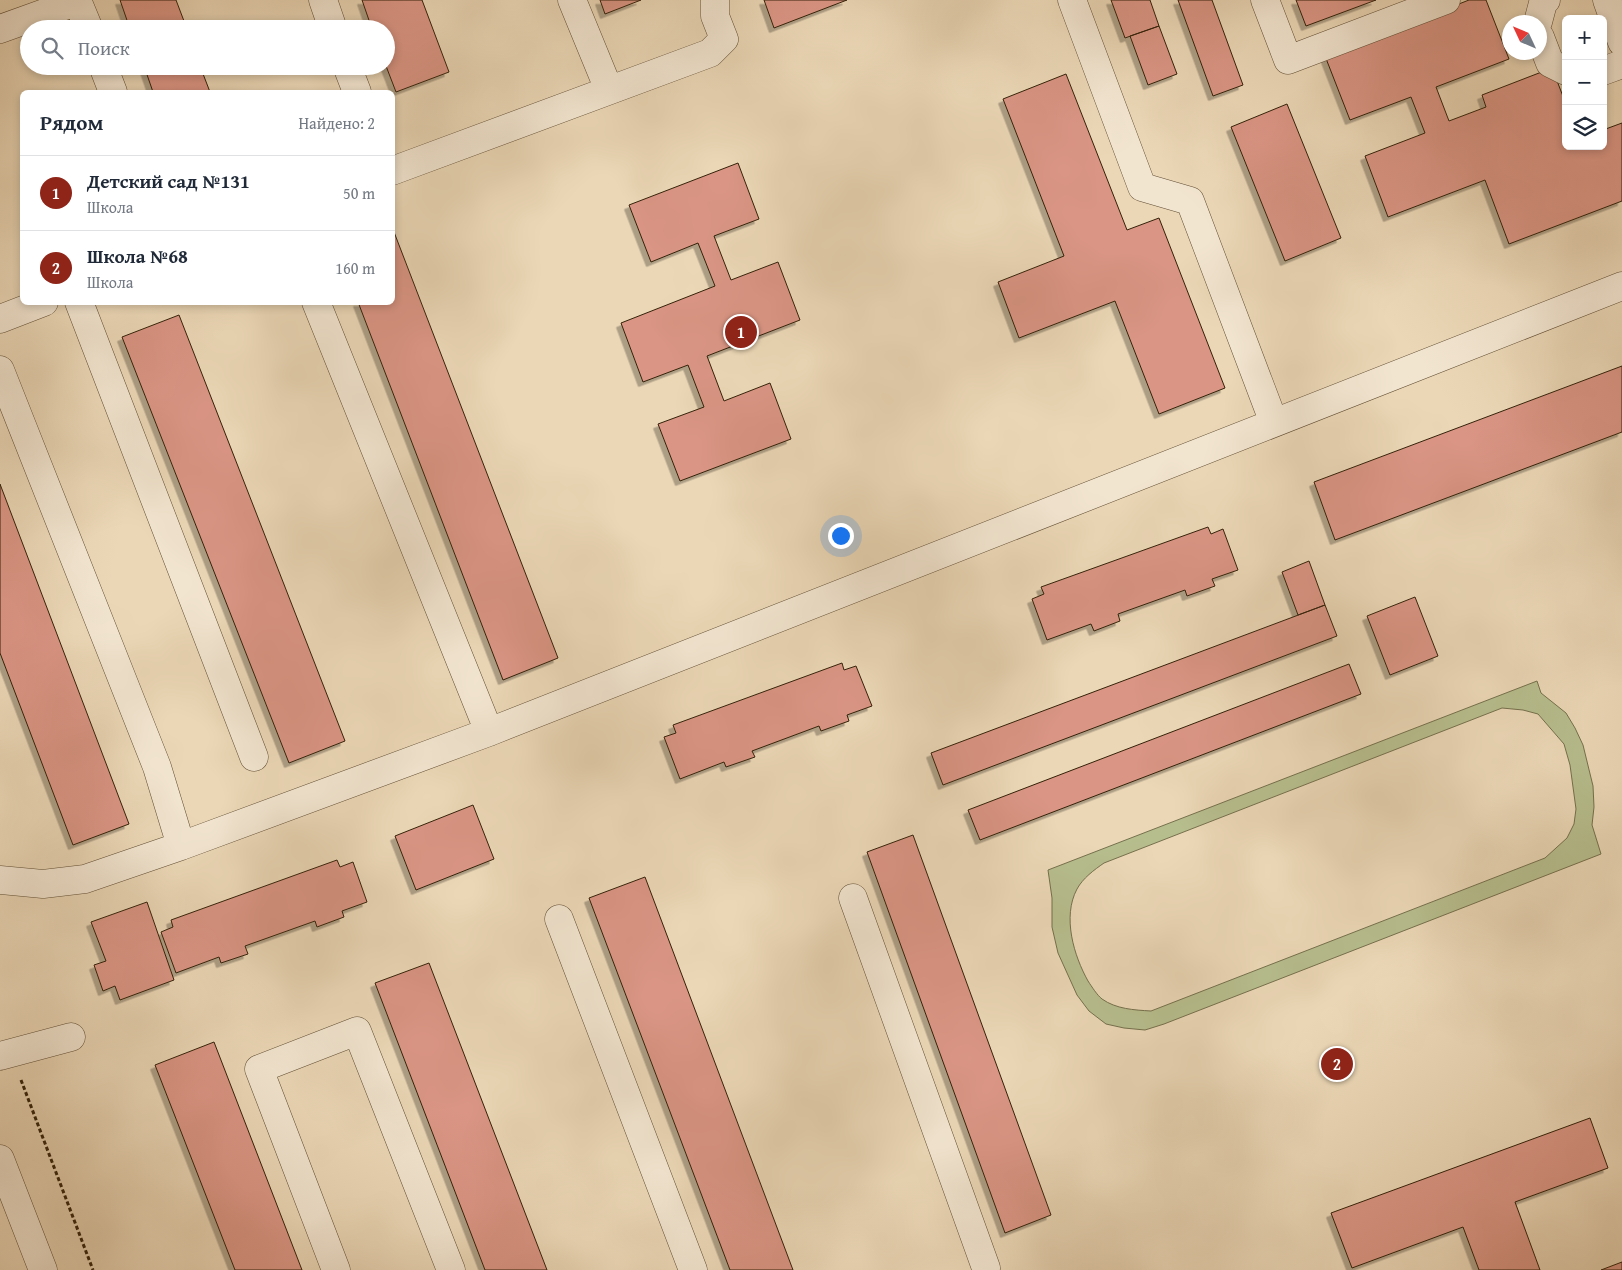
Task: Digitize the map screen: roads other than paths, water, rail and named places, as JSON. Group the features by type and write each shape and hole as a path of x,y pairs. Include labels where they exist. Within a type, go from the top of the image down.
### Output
{"street":[{"path":"24,20 78,0 86,20"},
{"path":"323,0 330,20"},
{"path":"572,0 609,90"},
{"path":"395,170 710,53 724,39 715,16 715,0"},
{"path":"1072,0 1142,188 1190,201 1274,423"},
{"path":"1265,0 1288,60 1446,0"},
{"path":"1607,0 1622,42"},
{"path":"0,29 20,22"},
{"path":"1547,55 1550,63 1562,69"},
{"path":"1607,70 1622,64"},
{"path":"106,75 112,90"},
{"path":"350,75 356,90"},
{"path":"0,880 43,884 85,879 181,846 489,732 1622,286"},
{"path":"0,319 36,305"},
{"path":"80,305 254,757"},
{"path":"317,305 489,732"},
{"path":"0,370 157,767 181,846"},
{"path":"853,898 984,1269"},
{"path":"559,919 693,1270"},
{"path":"336,1270 259,1069 357,1031 451,1270"},
{"path":"5,1055 71,1036"},
{"path":"0,1159 43,1270"}],"place":[{"name":"Детский сад №131","path":"741,332"},
{"name":"Школа №68","path":"1337,1064"}]}
